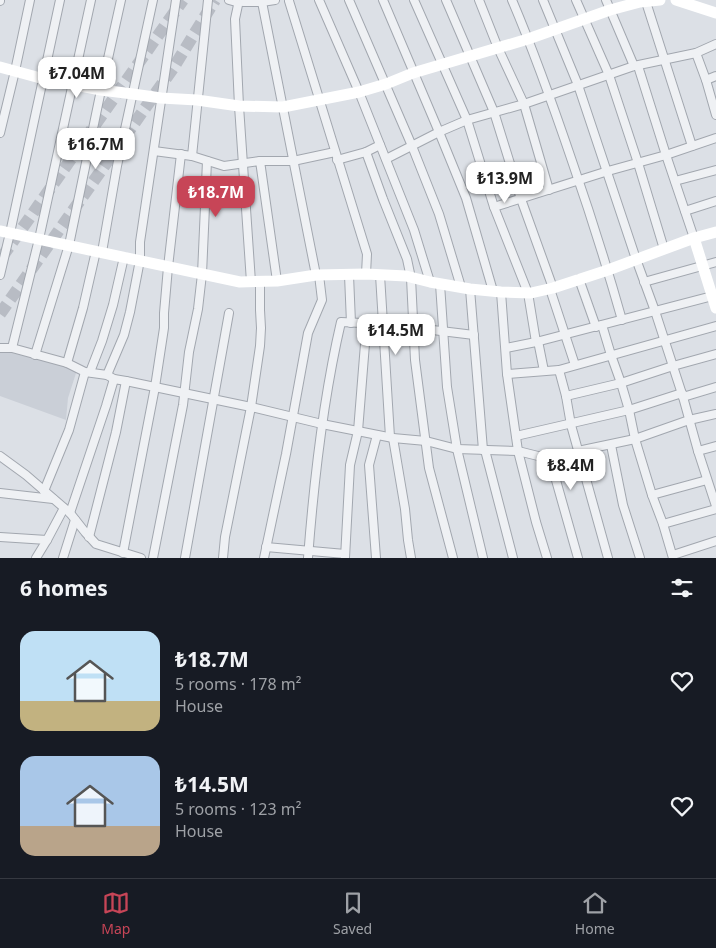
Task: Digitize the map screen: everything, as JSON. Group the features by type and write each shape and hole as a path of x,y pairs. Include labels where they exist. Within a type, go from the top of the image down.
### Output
{"street":[{"path":"0,133 30,0"},
{"path":"0,275 5,232 44,79 60,0"},
{"path":"12,348 39,239 91,0"},
{"path":"35,355 69,245 121,0"},
{"path":"67,363 99,252 152,0"},
{"path":"36,558 67,510 106,406 110,377 130,312 140,260 140,242 176,0"},
{"path":"192,156 208,0"},
{"path":"223,558 225,536 251,406 261,328 243,164 235,19 237,2 275,0"},
{"path":"289,0 366,254 366,274"},
{"path":"319,0 359,92 435,283 443,331 447,387 457,449 483,558"},
{"path":"349,0 412,146 466,288 474,335 484,450 513,558"},
{"path":"383,0 466,198 497,291 506,348 507,374 518,451 547,558"},
{"path":"414,0 466,120 494,207 528,293 544,371"},
{"path":"446,0 494,112 575,365"},
{"path":"480,0 498,48 524,104 549,190"},
{"path":"512,0 550,95 608,270 622,320"},
{"path":"543,0 578,85 608,171 636,260 683,395 716,507 663,524"},
{"path":"576,0 609,74 664,249"},
{"path":"0,67 44,79 101,90 239,106 283,106 359,92 386,84 413,73 585,20 608,5 660,0"},
{"path":"676,0 716,13"},
{"path":"642,1 664,60 692,146"},
{"path":"262,2 322,300 308,333 286,454 264,558"},
{"path":"608,5 636,66 702,266 714,295 716,308"},
{"path":"386,159 466,120 524,104 609,74 696,52 716,44"},
{"path":"696,52 715,111"},
{"path":"706,80 716,76"},
{"path":"494,207 716,138"},
{"path":"154,151 192,156 224,166 260,161 293,161 366,152 380,145"},
{"path":"366,152 407,259 411,278 415,360 429,468 453,558"},
{"path":"117,554 155,387 164,328 168,267 181,154"},
{"path":"153,558 185,394 189,352 198,309 202,274 207,161"},
{"path":"260,161 277,281"},
{"path":"675,181 716,170"},
{"path":"685,211 716,201"},
{"path":"5,232 240,282 277,281 318,275 366,274 411,278 466,288 528,293 551,288 608,270 694,238 716,232"},
{"path":"44,491 70,430 88,372 102,341 113,305 124,257"},
{"path":"644,282 716,262"},
{"path":"349,274 350,323"},
{"path":"380,275 391,438 405,509 411,558"},
{"path":"579,279 621,383 635,439 673,557 716,541"},
{"path":"506,348 537,342 714,295"},
{"path":"185,558 229,313"},
{"path":"308,554 315,470 341,322 383,324 474,335"},
{"path":"507,374 559,370 716,326"},
{"path":"266,547 308,554 345,556 350,465 358,431 365,344"},
{"path":"0,348 12,348 126,382 251,406 322,424 391,438 426,441 457,449 518,451 550,459 578,558"},
{"path":"566,396 621,383 716,354"},
{"path":"559,370 578,451 608,558"},
{"path":"89,538 116,432 126,382"},
{"path":"516,436 629,410 716,387"},
{"path":"578,451 635,439 690,420 716,414"},
{"path":"376,558 369,465 377,435"},
{"path":"612,445 623,504 640,558"},
{"path":"698,451 716,446"},
{"path":"1,458 26,475 67,510 96,544 117,554 141,558"},
{"path":"652,495 707,480"},
{"path":"0,492 53,499"},
{"path":"63,558 75,520"},
{"path":"0,537 47,540"}],"shaded area":[{"path":"0,352 9,352 77,370 68,398 66,420 0,396"}],"tunnel":[{"path":"2,257 183,0"},
{"path":"0,314 174,67 215,0"}]}
